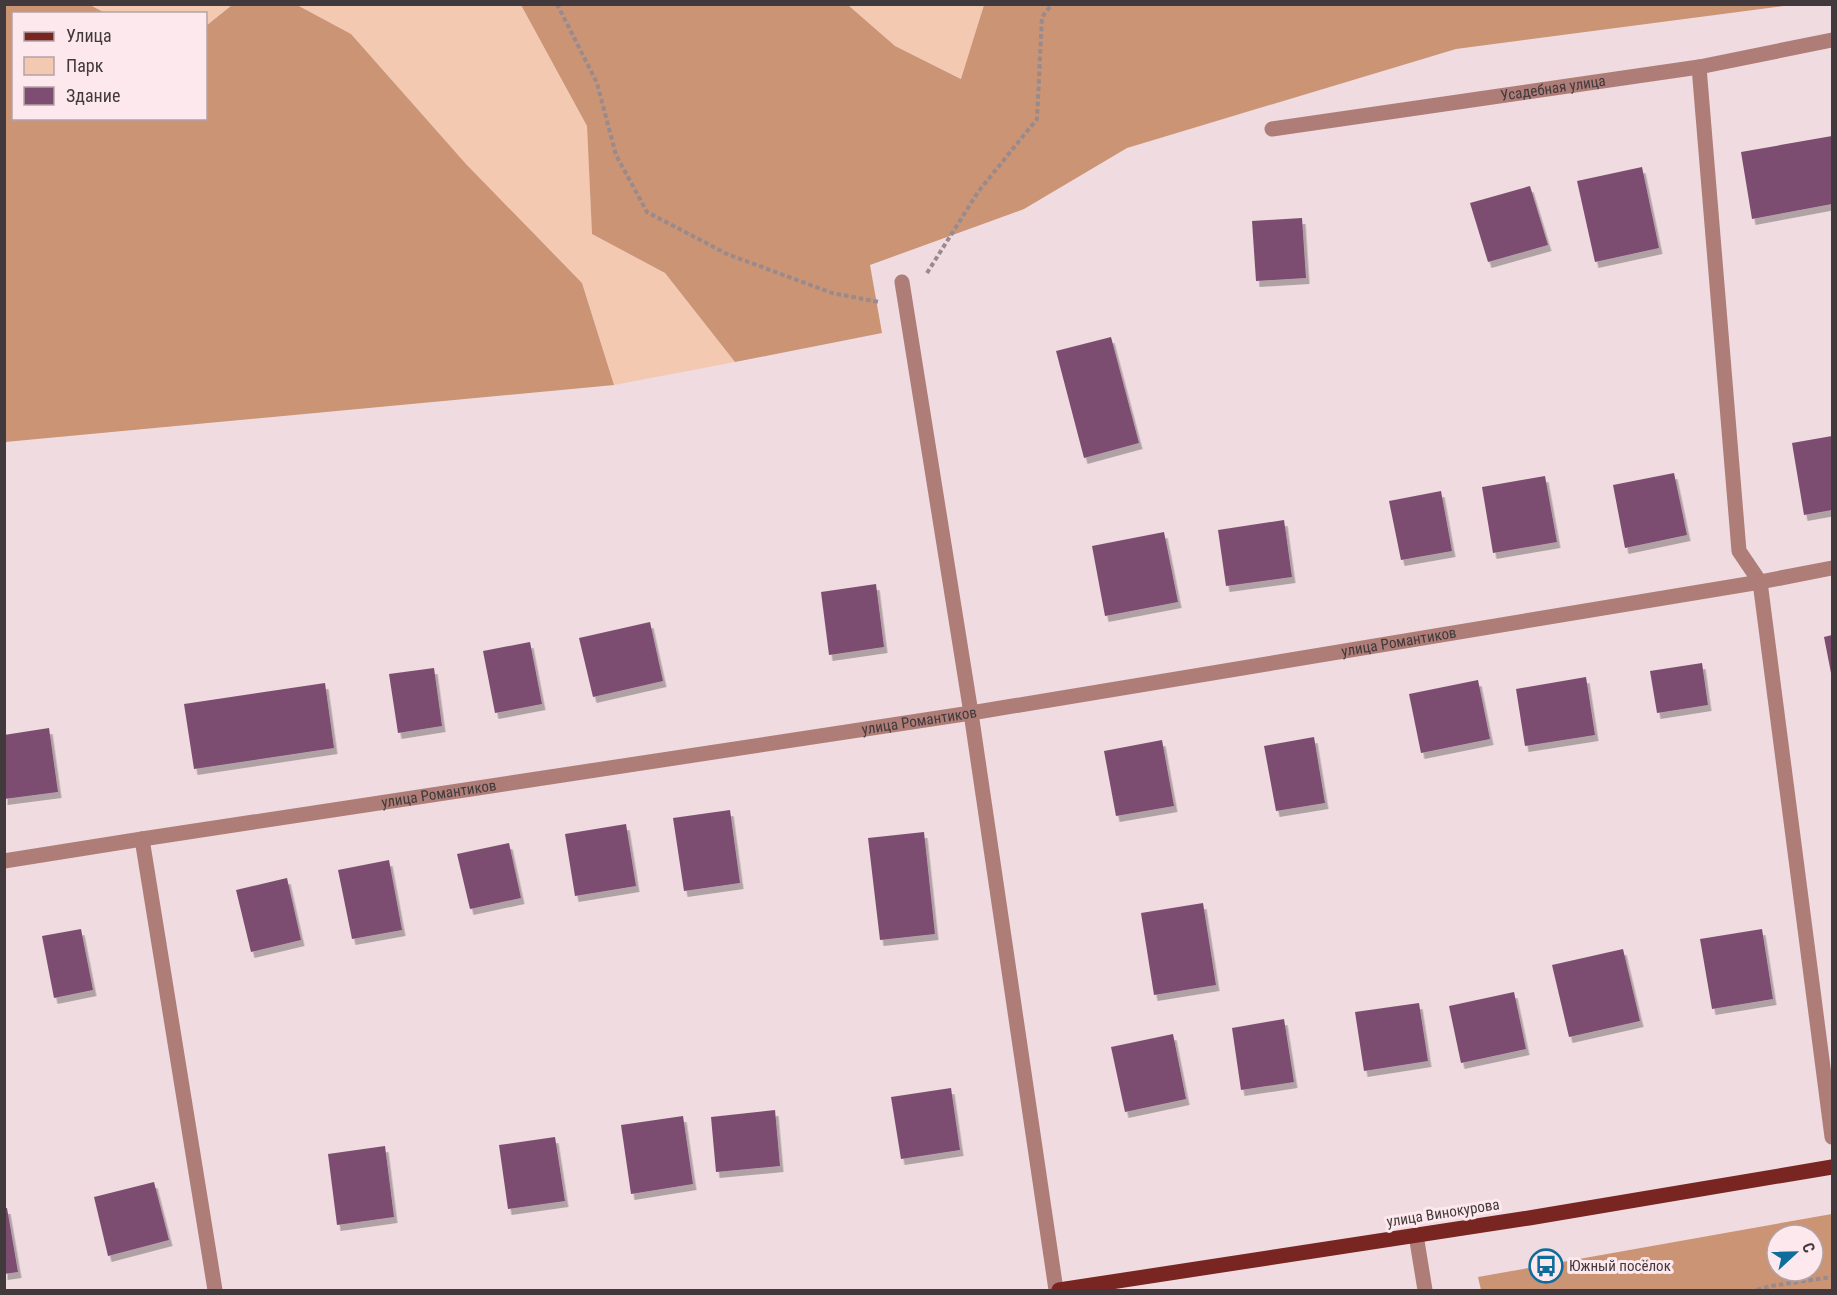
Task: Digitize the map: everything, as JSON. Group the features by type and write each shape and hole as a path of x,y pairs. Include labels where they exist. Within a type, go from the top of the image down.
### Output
{"main road":[{"name":"улица Винокурова","path":"1058,1290 1833,1167"}],"street":[{"name":"Усадебная улица","path":"1272,129 1699,67 1833,39"},
{"path":"1699,67 1739,551 1760,582 1833,1137"},
{"path":"902,282 971,713 1058,1290"},
{"name":"улица Романтиков","path":"4,861 971,713 1833,568"},
{"path":"142,839 215,1290"},
{"path":"1416,1235 1425,1290"}],"path":[{"path":"557,4 597,83 616,154 647,212 728,254 832,293 906,307 978,192 1037,119 1042,17 1052,4"},
{"path":"1757,1290 1833,1277"}],"green space":[{"path":"90,5 232,5 207,25 207,12 103,12"},
{"path":"297,5 521,5 587,126 592,234 665,273 735,362 614,385 582,283 466,164 351,34"},
{"path":"848,5 984,5 962,79 895,46"}],"shaded area":[{"path":"5,4 90,5 103,12 12,12 12,120 207,120 207,25 232,5 297,5 351,34 466,164 582,283 614,385 5,442"},
{"path":"521,5 848,5 895,46 961,79 984,5 1791,5 1456,49 1127,148 1024,209 870,265 882,333 735,362 665,273 592,234 587,126"},
{"path":"1832,1214 1832,1290 1481,1290 1478,1277 1765,1226 1765,1283 1825,1283 1825,1223 1781,1223"}],"building":[{"path":"1832,136 1832,204 1752,219 1741,152"},
{"path":"1642,167 1659,248 1595,262 1577,181"},
{"path":"1530,186 1548,245 1488,262 1470,203"},
{"path":"1302,218 1306,278 1256,281 1252,221"},
{"path":"1111,337 1139,443 1084,458 1056,351"},
{"path":"1832,436 1832,510 1804,515 1792,443"},
{"path":"1674,473 1687,535 1625,548 1613,485"},
{"path":"1545,476 1557,542 1493,553 1482,487"},
{"path":"1441,491 1452,551 1401,560 1389,501"},
{"path":"1284,520 1292,577 1226,586 1218,530"},
{"path":"1164,532 1178,602 1105,616 1092,546"},
{"path":"876,584 884,647 829,655 821,592"},
{"path":"650,622 663,681 593,697 579,638"},
{"path":"1832,635 1832,673 1831,673 1824,637"},
{"path":"530,642 542,704 495,713 483,651"},
{"path":"1702,663 1708,705 1657,713 1650,671"},
{"path":"434,668 442,726 398,733 389,674"},
{"path":"1586,677 1595,735 1525,746 1516,689"},
{"path":"1478,680 1490,739 1421,753 1409,694"},
{"path":"325,683 334,748 194,769 184,704"},
{"path":"49,728 58,792 4,799 4,735"},
{"path":"1314,737 1325,803 1276,811 1264,746"},
{"path":"1162,740 1174,806 1116,816 1104,751"},
{"path":"730,810 740,883 684,891 673,818"},
{"path":"626,824 636,886 575,896 565,834"},
{"path":"924,832 935,934 880,940 868,838"},
{"path":"509,843 521,898 470,909 457,854"},
{"path":"389,860 402,930 352,939 338,870"},
{"path":"287,878 301,940 251,952 236,890"},
{"path":"1203,903 1216,985 1154,995 1141,913"},
{"path":"81,929 93,990 54,998 42,936"},
{"path":"1762,929 1773,999 1712,1009 1700,939"},
{"path":"1623,949 1640,1021 1569,1037 1552,965"},
{"path":"1514,992 1526,1049 1461,1063 1449,1006"},
{"path":"1419,1003 1428,1061 1364,1071 1355,1012"},
{"path":"1284,1019 1294,1082 1241,1090 1232,1028"},
{"path":"1173,1034 1186,1099 1125,1112 1111,1047"},
{"path":"951,1088 960,1150 901,1159 891,1097"},
{"path":"775,1110 780,1166 716,1172 711,1117"},
{"path":"683,1116 693,1184 631,1194 621,1125"},
{"path":"555,1137 565,1201 508,1209 499,1145"},
{"path":"385,1146 394,1217 337,1225 328,1154"},
{"path":"154,1182 169,1240 108,1256 94,1197"},
{"path":"4,1208 7,1208 18,1272 4,1274"}],"place":[{"name":"Южный посёлок","path":"1546,1266"}]}
